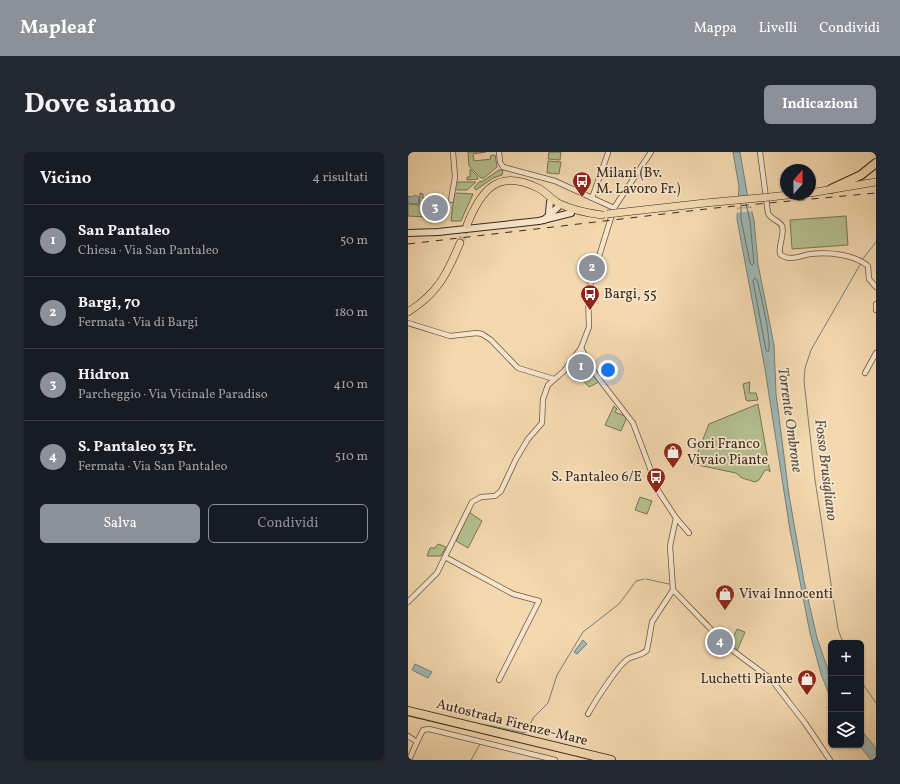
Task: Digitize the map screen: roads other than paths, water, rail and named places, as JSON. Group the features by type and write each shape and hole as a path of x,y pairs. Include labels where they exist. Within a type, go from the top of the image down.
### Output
{"highway":[{"path":"831,189 861,175 876,163"},
{"name":"Autostrada Firenze-Mare","path":"408,711 611,760"},
{"name":"Autostrada Firenze-Mare","path":"408,716 588,760"}],"main road":[{"path":"467,225 480,198 485,192 496,184 516,180 535,187 560,207 604,215"},
{"path":"816,192 876,182"},
{"path":"535,187 550,202 571,212 589,217 604,215 615,211 780,196"},
{"path":"408,312 427,299 440,284 450,267 460,243"}],"street":[{"path":"451,200 455,177 453,152"},
{"path":"499,152 500,164 503,167 553,180 592,198 615,211"},
{"path":"408,602 435,576 472,502 481,497 495,496 501,491 516,459 528,439 542,423 545,394 548,385 564,371 581,348 589,328 588,292 615,211 651,152"},
{"path":"760,152 768,213 772,218 781,224 782,228 779,248 780,254 790,258 814,254 850,256 868,266 869,279 876,286"},
{"path":"592,198 608,154"},
{"path":"550,202 550,213"},
{"path":"544,220 550,213 560,207"},
{"path":"556,216 560,207"},
{"path":"408,233 435,232 544,220 571,212"},
{"path":"876,304 876,310"},
{"path":"408,323 450,336 481,334 489,338 518,368 554,379"},
{"path":"581,348 596,375 633,424 659,492 676,518 689,533"},
{"path":"865,373 876,353"},
{"path":"588,714 599,696 626,661 642,655 647,650 652,622 673,590 670,546 676,518"},
{"path":"445,557 513,594 539,601 499,680"},
{"path":"673,590 728,647 771,679 805,723 830,760"},
{"path":"408,760 423,730 429,729 555,760"},
{"path":"408,736 417,742"}],"water":[{"path":"733,152 740,152 747,193 754,220 758,264 774,345 776,394 789,495 804,581 817,638 828,669 828,692 821,674 810,633 790,530 765,369 737,219 739,187"},
{"path":"415,195 419,197 418,204 408,203 408,196 412,197"},
{"path":"583,640 587,644 577,654 574,652"},
{"path":"415,664 432,672 428,678 412,670"},
{"path":"864,734 876,748 876,760 871,760 861,748 864,748"}],"waterway":[{"name":"Fosso Brusigliano","path":"862,260 876,242"},
{"name":"Fosso Brusigliano","path":"842,640 838,629 815,480 804,381 805,368 811,350 861,263"},
{"path":"487,725 525,733 534,717 548,703 557,675 583,632 619,604 636,581 644,579"},
{"path":"646,579 669,584"},
{"path":"677,591 709,623"},
{"path":"765,672 775,680 790,699"},
{"name":"Fosso Brusigliano","path":"864,685 876,703"},
{"path":"471,760 480,744"}],"tunnel":[{"path":"460,243 467,225"}],"railway":[{"path":"408,244 715,208 876,193"}],"place":[{"name":"Milani (Bv. M. Lavoro Fr.)","path":"582,198"},
{"name":"Hidron","path":"435,208"},
{"name":"Bargi, 70","path":"592,268"},
{"name":"Bargi, 55","path":"590,311"},
{"name":"San Pantaleo","path":"581,367"},
{"name":"Gori Franco Vivaio Piante","path":"673,469"},
{"name":"S. Pantaleo 6/E","path":"656,494"},
{"name":"Vivai Innocenti","path":"725,611"},
{"name":"S. Pantaleo 33 Fr.","path":"720,642"},
{"name":"Luchetti Piante","path":"807,696"}],"water label":[{"name":"Torrente Ombrone","path":"789,420"}]}
